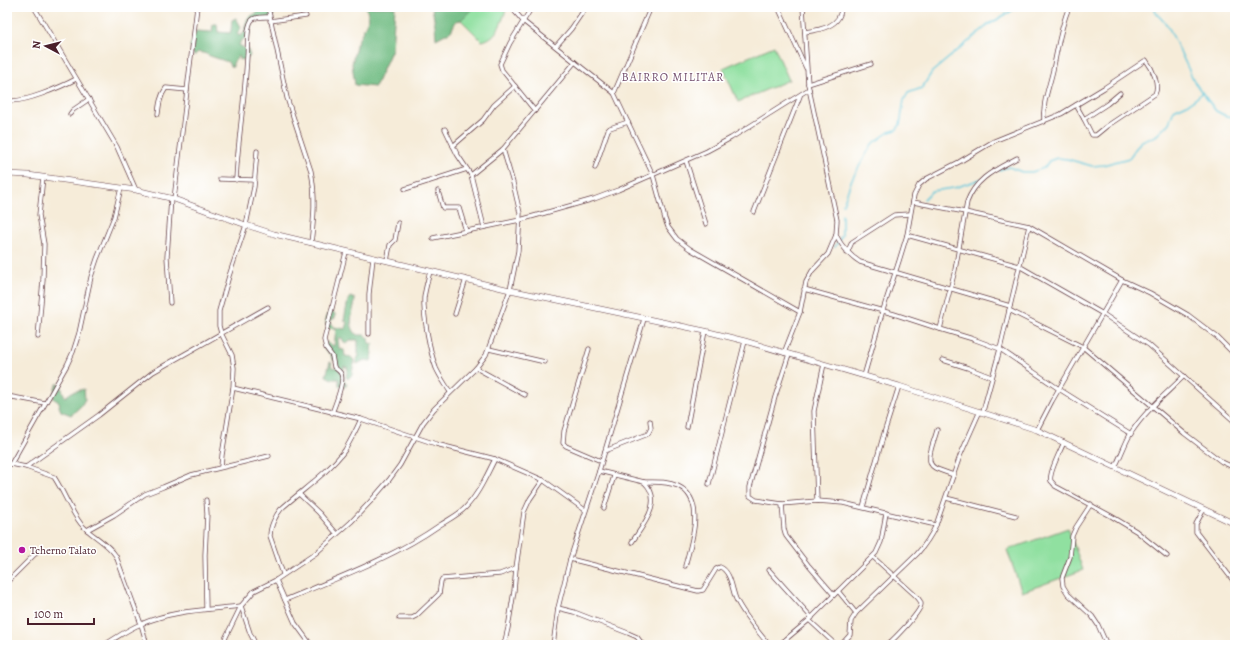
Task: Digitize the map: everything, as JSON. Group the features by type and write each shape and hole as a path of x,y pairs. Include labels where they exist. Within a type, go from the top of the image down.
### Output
{"street":[{"path":"34,7 117,147 136,190"},
{"path":"170,303 167,257 172,198 198,7"},
{"path":"268,7 287,98 312,171 315,205 311,242"},
{"path":"511,7 524,21 614,93 653,175 664,219 672,234 683,245 800,312"},
{"path":"532,7 510,42 500,64 502,70 535,111"},
{"path":"556,46 571,29 586,7"},
{"path":"614,93 651,7"},
{"path":"778,7 807,71"},
{"path":"803,7 808,84 837,220 836,234 828,254 808,277 804,289 800,312 787,353 749,492 750,496 752,498 782,504 817,501 843,503 936,526"},
{"path":"805,32 821,29 835,22 840,16 841,7"},
{"path":"1044,122 1046,93 1053,68 1060,31 1069,7"},
{"path":"236,180 249,28 252,20 256,18 270,19 306,16"},
{"path":"864,376 882,310 896,274 907,236 912,202 919,185 926,178 960,162 994,141 1061,114 1146,60 1153,73 1157,89 1152,96 1107,126 1095,136 1092,135 1076,105"},
{"path":"471,175 503,149 575,62"},
{"path":"808,84 871,64"},
{"path":"7,100 14,101 23,99 52,90 76,79"},
{"path":"453,146 483,120 494,105 515,86"},
{"path":"158,114 162,92 166,88 187,90"},
{"path":"433,238 520,220 594,199 686,161 731,138 809,89"},
{"path":"1084,119 1107,104 1120,93"},
{"path":"754,212 800,96"},
{"path":"70,114 73,110 89,99"},
{"path":"595,168 608,130 628,122"},
{"path":"446,129 457,154 471,175 484,227"},
{"path":"222,645 241,606 254,591 276,580 316,552 361,512 389,480 417,437 428,416 450,392 476,368 489,349 510,290 518,251 520,220 513,183 503,149"},
{"path":"221,467 233,388 234,362 221,334 218,319 229,276 246,225 256,180 257,152"},
{"path":"940,329 959,250 967,202 975,186 997,169 1017,158"},
{"path":"686,161 706,224"},
{"path":"404,189 467,169"},
{"path":"7,174 43,177 136,190 172,198 274,234 311,242 346,252 510,290 745,340 981,411 1038,430 1235,524"},
{"path":"38,337 44,280 44,244 39,215 43,177"},
{"path":"220,179 256,180"},
{"path":"121,188 114,217 93,271 73,352 9,464 26,467 54,477 69,506 80,523 112,550 116,556 141,624 147,645"},
{"path":"438,191 443,208 459,208 466,231"},
{"path":"912,202 1029,226 1122,280 1150,293 1188,315 1217,337 1235,355"},
{"path":"847,253 852,242 894,215 910,214"},
{"path":"387,261 390,245 396,239 398,223"},
{"path":"842,645 850,635 851,621 856,613 925,545 936,526 960,456 981,411 992,377 1029,226"},
{"path":"836,234 847,253 860,262 896,274 1010,306"},
{"path":"907,236 1019,266 1103,314 1149,344 1235,422"},
{"path":"332,413 342,375 341,372 334,367 332,356 326,348 324,340 346,252"},
{"path":"369,334 369,294 372,258"},
{"path":"430,271 424,305 429,339 437,370 450,392"},
{"path":"455,314 466,279"},
{"path":"1038,430 1059,389 1122,280"},
{"path":"804,289 882,310 1000,349 1059,389 1131,434"},
{"path":"26,467 100,415 162,366 209,342 268,307"},
{"path":"1009,310 1083,347 1184,433 1217,458 1235,468"},
{"path":"553,645 558,608 570,559 599,471 644,319"},
{"path":"687,427 705,331"},
{"path":"709,484 745,340"},
{"path":"489,349 545,362"},
{"path":"589,350 564,431 563,444 601,461"},
{"path":"943,360 992,377"},
{"path":"817,501 814,411 824,364"},
{"path":"476,368 524,395"},
{"path":"1115,467 1131,434 1153,407 1184,376"},
{"path":"863,507 899,386"},
{"path":"233,388 361,420 456,450 495,459 543,480 585,510"},
{"path":"7,396 45,403"},
{"path":"283,574 270,532 278,512 320,476 344,451 361,420"},
{"path":"605,451 648,434 651,428 650,421"},
{"path":"937,430 930,457 930,463 934,468 954,475"},
{"path":"1064,442 1050,477 1051,482 1136,531 1166,556"},
{"path":"87,530 114,515 145,494 191,475 269,456"},
{"path":"284,600 408,546 458,514 473,499 495,459"},
{"path":"599,471 614,476 644,482 664,482 677,486 689,496 693,505 695,521 693,538 685,566"},
{"path":"604,508 614,476"},
{"path":"504,645 513,598 524,512 530,499 543,480"},
{"path":"632,542 646,521 652,508 653,496 649,487 644,482"},
{"path":"299,494 319,513 337,534"},
{"path":"946,498 1016,516"},
{"path":"206,500 206,609"},
{"path":"782,504 786,536 834,595"},
{"path":"1091,504 1072,536 1070,557 1062,578 1063,586 1068,594 1092,616 1098,624 1107,645"},
{"path":"1204,509 1196,524 1196,532 1235,583"},
{"path":"779,645 810,619 873,557 879,548 886,513"},
{"path":"7,582 36,553"},
{"path":"873,557 920,600 921,604 920,609 887,645"},
{"path":"570,559 698,591 703,590 716,568 724,568 728,573 740,607 769,645"},
{"path":"399,618 412,618 416,616 439,594 442,579 500,574 516,568"},
{"path":"769,570 810,619 836,645"},
{"path":"276,580 295,623 311,645"},
{"path":"838,591 856,613"},
{"path":"104,645 141,624 181,612 241,606"},
{"path":"241,606 250,633 256,645"},
{"path":"558,608 574,612 628,633 637,637 643,645"},
{"path":"7,638 12,645"}],"green space":[{"path":"265,7 271,7 274,15 265,21 261,17 252,21 250,34 241,41 239,45 248,50 250,56 247,59 240,60 240,57 238,56 233,63 233,67 230,66 228,62 204,53 198,52 194,56 190,46 196,31 212,32 213,24 217,24 218,32 230,33 232,20 236,18 241,27 237,33 239,36 244,33 248,19"},
{"path":"366,7 395,7 392,49 375,87 355,85 352,64 356,45 369,18"},
{"path":"432,7 474,7 461,20 456,21 451,31 436,39"},
{"path":"474,7 507,7 496,33 482,41 461,20"},
{"path":"774,46 789,80 738,102 723,68"},
{"path":"350,297 355,299 351,322 354,331 357,335 364,335 369,338 369,343 374,344 371,348 373,353 371,361 365,360 357,364 356,360 359,356 358,340 350,340 347,344 342,338 338,338 339,349 344,350 345,356 351,357 354,360 352,375 348,379 346,377 348,368 344,366 343,378 347,385 343,388 339,385 339,379 332,379 326,376 330,362 332,363 331,366 334,368 337,366 337,362 332,359 331,355 324,349 323,345 325,342 334,346 336,329 328,328 326,324 326,316 331,310 335,314 335,318 330,321 334,327 345,329 347,322 344,320"},
{"path":"57,384 60,384 65,397 72,392 84,389 85,399 81,406 71,415 61,411 59,406 60,403 53,398"},
{"path":"1068,528 1083,570 1022,592 1007,550"}],"waterway":[{"path":"843,204 852,179 872,144 889,132 896,130 900,125 904,100 908,93 922,88 932,72 988,25 1018,7"},
{"path":"1154,7 1156,13 1168,26 1195,83 1216,111 1226,116 1235,117"},
{"path":"999,170 1009,167 1022,172 1032,172 1044,168 1049,161 1057,158 1067,159 1092,166 1103,165 1129,158 1141,141 1157,135 1169,123 1174,110 1193,101 1202,92"},
{"path":"924,199 932,191 954,188 981,179"},
{"path":"835,247 842,235 842,215"}],"place":[{"name":"Tcherno Talato","path":"22,550"}],"district":[{"name":"BAIRRO MILITAR","path":"673,77"}]}
